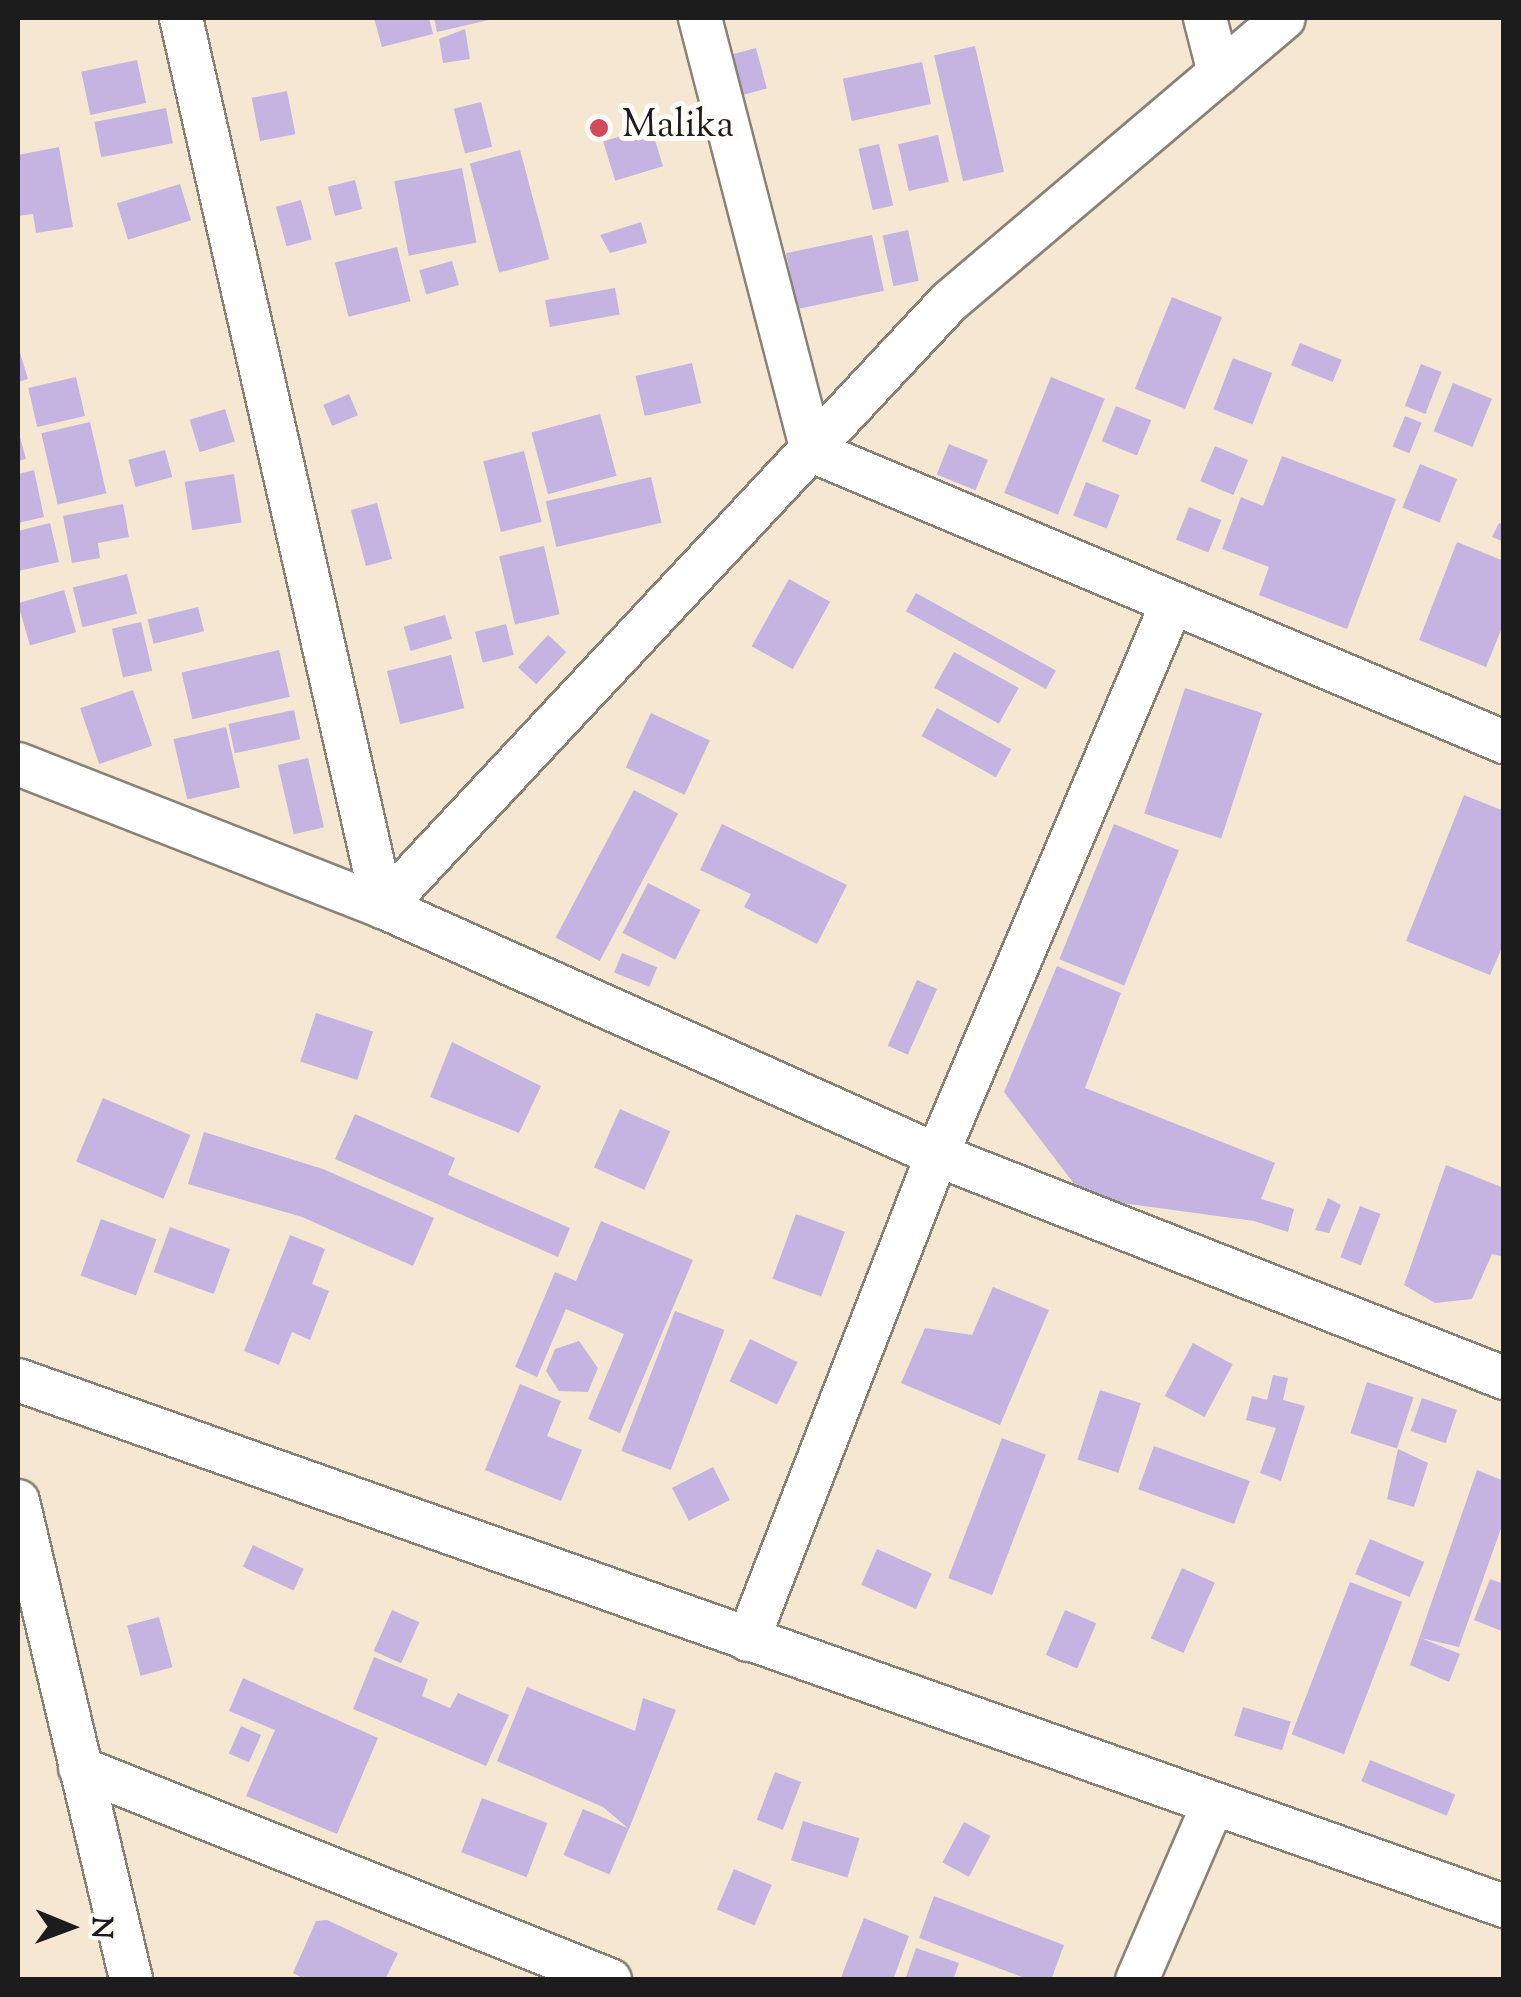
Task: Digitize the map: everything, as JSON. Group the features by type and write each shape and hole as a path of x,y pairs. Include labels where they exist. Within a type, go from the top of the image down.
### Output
{"street":[{"path":"181,18 382,907"},
{"path":"700,18 812,451"},
{"path":"1205,18 1219,73"},
{"path":"382,907 949,302 1284,18"},
{"path":"812,451 1504,742"},
{"path":"748,1640 937,1155 1172,604"},
{"path":"18,764 382,907 937,1155 1504,1378"},
{"path":"18,1380 1504,1906"},
{"path":"18,1501 130,1980"},
{"path":"80,1768 610,1980"},
{"path":"1138,1980 1213,1804"}],"building":[{"path":"374,18 429,18 433,34 382,47"},
{"path":"434,18 493,18 493,19 437,32"},
{"path":"465,29 470,59 443,63 439,39"},
{"path":"975,46 1004,172 963,181 934,55"},
{"path":"756,48 767,89 743,95 732,54"},
{"path":"137,60 146,103 90,115 81,72"},
{"path":"922,62 931,104 852,121 843,79"},
{"path":"287,91 295,134 260,141 252,98"},
{"path":"481,102 492,147 465,153 454,109"},
{"path":"166,108 173,143 101,157 94,122"},
{"path":"651,127 663,166 615,181 603,142"},
{"path":"938,135 949,182 909,191 898,144"},
{"path":"879,144 893,205 873,210 859,149"},
{"path":"59,147 73,227 36,233 33,214 18,216 18,155"},
{"path":"520,150 549,259 499,273 470,163"},
{"path":"462,168 477,243 409,256 394,181"},
{"path":"355,180 362,209 335,216 328,187"},
{"path":"180,184 191,220 128,240 117,203"},
{"path":"301,200 312,240 286,246 276,207"},
{"path":"641,222 647,243 610,253 600,235"},
{"path":"908,230 919,281 893,286 883,235"},
{"path":"872,235 884,291 798,309 786,253"},
{"path":"397,247 411,301 348,317 335,262"},
{"path":"452,261 459,285 426,294 419,270"},
{"path":"615,288 620,315 550,327 545,300"},
{"path":"1172,297 1222,317 1185,409 1135,389"},
{"path":"1300,343 1342,360 1333,382 1291,365"},
{"path":"18,346 28,379 18,382"},
{"path":"1233,358 1272,373 1253,424 1213,409"},
{"path":"692,363 701,403 645,416 635,376"},
{"path":"1421,364 1442,372 1425,414 1405,406"},
{"path":"76,377 85,416 37,427 28,388"},
{"path":"1051,377 1105,399 1058,515 1004,493"},
{"path":"1453,383 1492,399 1472,447 1434,431"},
{"path":"349,394 358,415 332,426 323,405"},
{"path":"1116,406 1151,420 1137,455 1102,441"},
{"path":"225,409 235,442 200,452 190,420"},
{"path":"600,414 617,476 548,494 531,432"},
{"path":"1405,416 1422,423 1409,453 1393,447"},
{"path":"90,422 106,493 58,504 41,433"},
{"path":"18,430 26,459 18,461"},
{"path":"949,444 988,460 976,490 937,475"},
{"path":"1215,446 1248,460 1233,495 1200,481"},
{"path":"165,450 172,477 136,487 128,460"},
{"path":"524,451 542,522 501,532 483,461"},
{"path":"1282,456 1396,499 1347,629 1259,595 1269,567 1222,549 1241,497 1263,506"},
{"path":"1420,464 1457,479 1439,523 1402,508"},
{"path":"34,470 44,517 18,523 18,474"},
{"path":"234,474 242,522 192,530 185,482"},
{"path":"651,477 662,523 556,547 546,501"},
{"path":"1086,482 1120,495 1107,529 1073,516"},
{"path":"377,503 392,559 366,566 351,510"},
{"path":"123,504 129,537 98,543 100,558 72,563 63,516"},
{"path":"1189,507 1221,520 1208,553 1176,539"},
{"path":"50,523 59,562 18,571 18,531"},
{"path":"1499,523 1504,525 1504,542 1492,537"},
{"path":"1457,542 1504,561 1504,623 1486,667 1419,640"},
{"path":"544,546 560,614 515,625 499,556"},
{"path":"127,574 137,614 83,627 73,588"},
{"path":"789,579 830,602 793,669 752,646"},
{"path":"64,590 76,632 30,646 18,603"},
{"path":"916,593 1056,671 1046,689 906,611"},
{"path":"198,607 204,631 154,644 148,620"},
{"path":"445,615 452,639 411,651 404,627"},
{"path":"141,622 152,671 123,677 112,629"},
{"path":"506,624 514,655 483,663 475,632"},
{"path":"548,635 566,652 536,684 518,667"},
{"path":"279,650 290,697 192,719 182,672"},
{"path":"954,652 1019,688 999,724 934,688"},
{"path":"451,655 464,708 400,724 387,671"},
{"path":"1185,688 1262,713 1221,839 1144,814"},
{"path":"133,690 152,746 99,764 80,708"},
{"path":"937,708 1011,749 996,777 921,736"},
{"path":"294,710 300,739 235,753 228,724"},
{"path":"651,713 710,740 685,795 626,767"},
{"path":"226,727 240,787 187,800 173,739"},
{"path":"308,758 324,827 294,834 278,765"},
{"path":"634,790 678,813 600,961 556,937"},
{"path":"1464,795 1504,811 1504,943 1490,975 1406,941"},
{"path":"722,824 847,885 817,944 744,907 751,894 700,870"},
{"path":"1114,824 1179,850 1124,986 1059,959"},
{"path":"648,883 701,910 675,960 623,933"},
{"path":"622,953 657,967 649,987 614,972"},
{"path":"1057,966 1121,993 1085,1088 1275,1163 1261,1199 1294,1209 1288,1232 1254,1221 1085,1198 1004,1092"},
{"path":"917,980 937,989 908,1055 888,1046"},
{"path":"316,1013 373,1032 357,1080 300,1062"},
{"path":"452,1042 541,1086 519,1133 430,1097"},
{"path":"103,1098 190,1135 163,1199 76,1162"},
{"path":"620,1109 670,1131 644,1190 594,1167"},
{"path":"355,1114 455,1158 448,1175 570,1228 558,1257 335,1159"},
{"path":"204,1132 323,1169 434,1218 413,1266 302,1217 188,1184"},
{"path":"1446,1165 1504,1188 1504,1257 1492,1254 1472,1299 1435,1303 1404,1285"},
{"path":"1328,1198 1341,1205 1329,1233 1315,1230"},
{"path":"1360,1206 1381,1214 1361,1265 1340,1257"},
{"path":"796,1214 845,1232 821,1297 772,1279"},
{"path":"101,1219 156,1239 136,1296 80,1275"},
{"path":"601,1221 693,1260 620,1433 588,1419 624,1334 566,1309 537,1377 515,1367 555,1272 576,1281"},
{"path":"170,1227 230,1249 214,1294 154,1272"},
{"path":"290,1235 325,1249 312,1284 329,1291 310,1340 292,1332 279,1365 244,1351"},
{"path":"993,1287 1049,1310 1000,1425 901,1383 925,1328 972,1335"},
{"path":"675,1311 724,1330 671,1470 621,1451"},
{"path":"750,1339 798,1362 777,1404 729,1381"},
{"path":"579,1341 598,1368 588,1392 559,1391 546,1371 555,1349"},
{"path":"1193,1343 1233,1364 1205,1417 1165,1396"},
{"path":"1273,1375 1288,1378 1283,1400 1305,1406 1281,1481 1260,1473 1276,1428 1246,1420 1252,1396 1267,1400"},
{"path":"1367,1382 1414,1397 1397,1448 1350,1433"},
{"path":"520,1384 561,1401 547,1436 582,1450 561,1501 485,1470"},
{"path":"1100,1390 1141,1403 1118,1473 1077,1459"},
{"path":"1422,1398 1457,1410 1446,1443 1411,1431"},
{"path":"1002,1438 1046,1455 992,1595 948,1578"},
{"path":"1154,1446 1250,1481 1234,1524 1138,1489"},
{"path":"1398,1449 1428,1463 1414,1507 1387,1499"},
{"path":"713,1467 730,1500 689,1521 672,1488"},
{"path":"1477,1470 1504,1481 1504,1520 1459,1647 1421,1638 1460,1654 1449,1682 1410,1665"},
{"path":"1370,1539 1424,1562 1409,1597 1355,1574"},
{"path":"253,1545 304,1569 294,1590 243,1567"},
{"path":"877,1549 932,1573 916,1609 861,1585"},
{"path":"1182,1568 1215,1583 1184,1653 1151,1638"},
{"path":"1490,1579 1504,1584 1504,1632 1474,1620"},
{"path":"1350,1582 1402,1602 1344,1754 1292,1734"},
{"path":"392,1610 419,1622 401,1663 374,1651"},
{"path":"1065,1610 1096,1623 1077,1668 1046,1655"},
{"path":"159,1617 172,1667 141,1676 127,1626"},
{"path":"374,1657 428,1679 422,1696 450,1708 458,1693 509,1715 486,1766 353,1709"},
{"path":"243,1678 378,1738 337,1834 246,1796 275,1730 229,1711"},
{"path":"527,1687 635,1731 643,1698 676,1710 629,1829 603,1807 497,1761"},
{"path":"1243,1707 1291,1722 1282,1750 1234,1736"},
{"path":"241,1726 261,1735 249,1762 229,1753"},
{"path":"1370,1760 1455,1794 1447,1816 1361,1781"},
{"path":"775,1772 801,1782 783,1830 757,1820"},
{"path":"482,1798 547,1823 527,1877 461,1852"},
{"path":"583,1809 629,1829 609,1875 563,1855"},
{"path":"803,1821 859,1838 847,1877 791,1860"},
{"path":"964,1822 990,1836 969,1877 942,1863"},
{"path":"734,1869 772,1885 755,1926 717,1910"},
{"path":"934,1896 1064,1945 1051,1980 1030,1980 919,1938"},
{"path":"864,1918 909,1936 893,1980 840,1980"},
{"path":"327,1920 398,1953 385,1980 306,1980 293,1973 316,1921"},
{"path":"916,1948 959,1963 953,1980 905,1980"}],"place":[{"name":"Malika","path":"599,128"}]}
